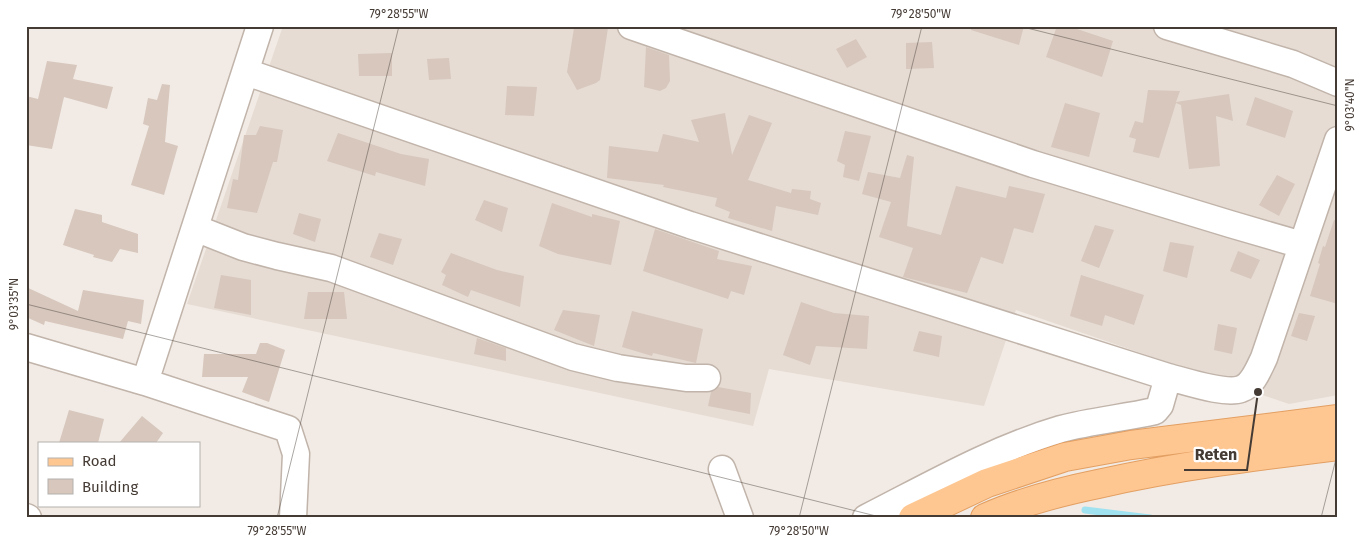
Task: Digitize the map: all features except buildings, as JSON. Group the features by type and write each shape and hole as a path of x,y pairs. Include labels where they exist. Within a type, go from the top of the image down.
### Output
{"main road":[{"path":"913,518 987,482 1065,457 1131,445 1338,419"},
{"path":"985,518 1024,503 1131,476 1195,464 1338,446"}],"street":[{"path":"145,382 260,26"},
{"path":"631,26 1033,164 1302,245"},
{"path":"1167,26 1293,64 1338,83"},
{"path":"246,72 690,225 1168,377 1214,388 1232,390 1243,389 1255,376 1264,358 1338,140"},
{"path":"195,228 244,247 331,268 573,357 618,368 686,378 706,378"},
{"path":"26,347 145,382 288,429 296,454 293,518"},
{"path":"866,518 945,477 1009,448 1061,429 1155,411 1160,405 1168,377"},
{"path":"722,469 740,518"}],"shaded area":[{"path":"283,26 1338,26 1338,395 1289,404 1016,310 984,406 769,369 753,426 187,304"}],"waterway":[{"path":"1085,510 1150,518"}],"place":[{"name":"Reten","path":"1258,392"}]}
